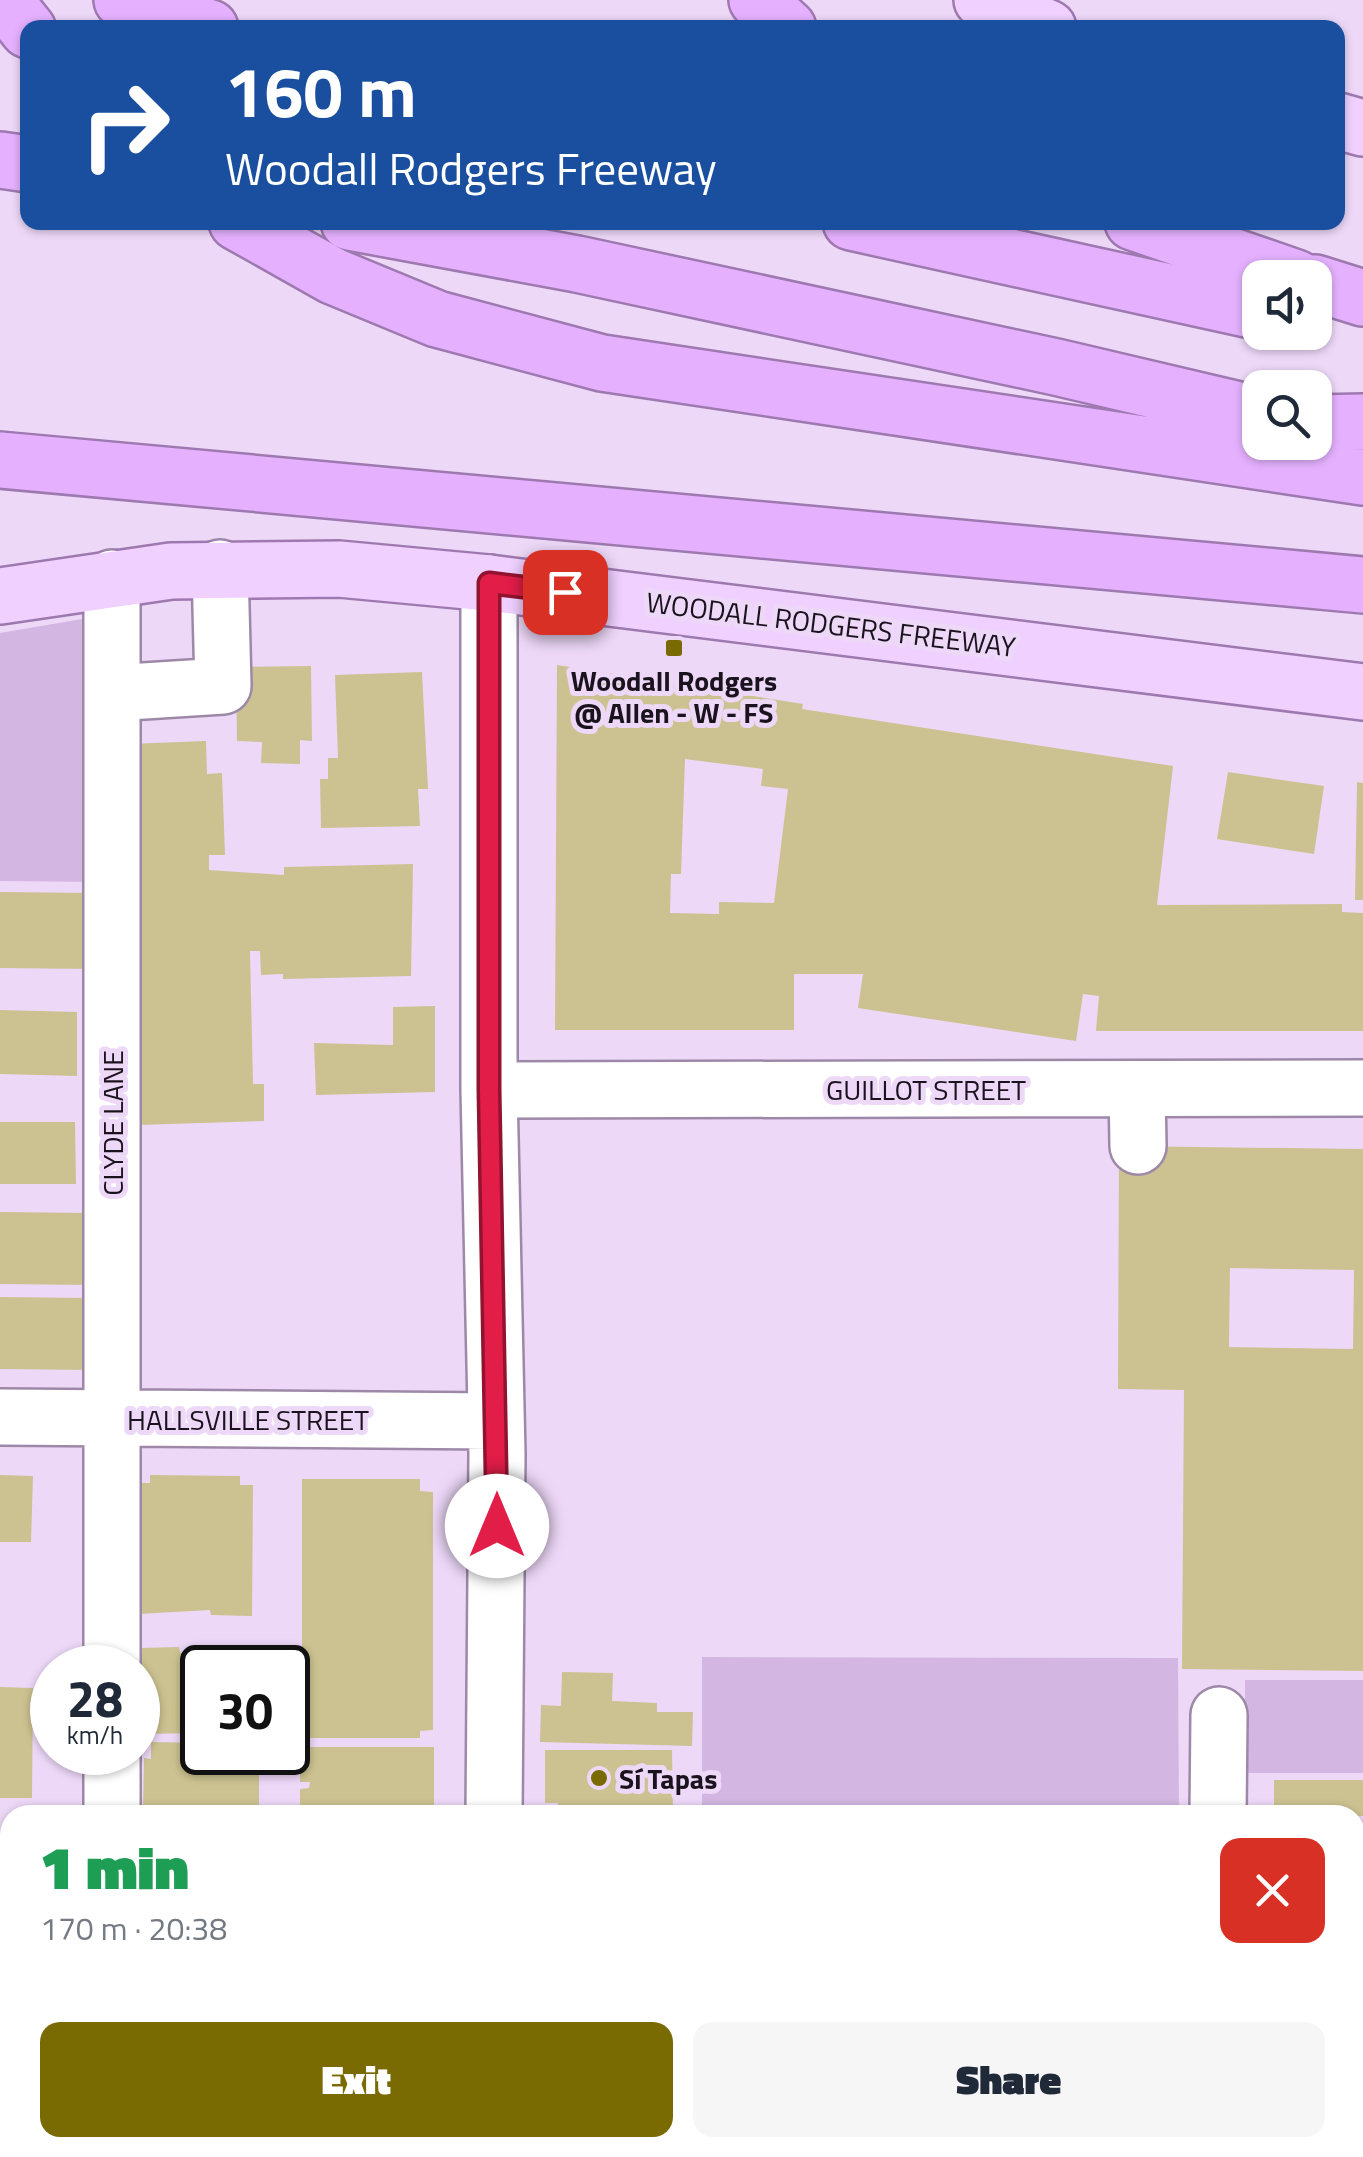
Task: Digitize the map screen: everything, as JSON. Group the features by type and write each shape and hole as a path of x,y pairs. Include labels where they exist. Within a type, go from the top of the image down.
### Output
{"highway":[{"path":"4,0 20,20"},
{"path":"122,0 185,20"},
{"path":"757,0 779,20"},
{"path":"252,230 333,276 437,319 602,363 1363,477"},
{"path":"392,230 577,264 1056,366 1242,412"},
{"path":"887,230 1242,308"},
{"path":"1155,230 1243,260"},
{"path":"1332,289 1363,298"},
{"path":"1332,328 1363,335"},
{"path":"1332,423 1363,422"},
{"path":"0,460 1363,585"},
{"path":"1240,576 1363,610"}],"main road":[{"path":"982,0 1029,20"},
{"name":"WOODALL RODGERS FREEWAY","path":"0,596 112,578 220,568 339,569 489,583 1363,692"}],"street":[{"path":"112,693 223,686 220,568"},
{"name":"CLYDE LANE","path":"112,578 112,1645"},
{"path":"489,583 489,1090 496,1421 494,1805"},
{"name":"GUILLOT STREET","path":"489,1090 1363,1088"},
{"path":"1137,1089 1138,1146"},
{"name":"HALLSVILLE STREET","path":"0,1417 496,1421"},
{"path":"1218,1805 1219,1715"},
{"path":"112,1775 112,1805"}],"shaded area":[{"path":"82,619 91,623 103,882 0,881 0,633"},
{"path":"702,1657 1178,1658 1179,1805 702,1805"},
{"path":"1245,1680 1363,1680 1363,1773 1245,1773"}],"building":[{"path":"557,665 803,704 802,709 1173,766 1157,905 1342,904 1342,912 1363,913 1363,1031 1096,1031 1099,996 1083,994 1076,1041 858,1008 863,974 794,974 794,1030 555,1030","holes":["685,759 763,769 761,786 788,789 774,903 719,902 719,914 670,913 671,874 681,874"]},
{"path":"311,666 312,741 300,740 300,764 261,763 262,742 237,741 236,667"},
{"path":"422,672 428,789 418,789 420,826 321,828 320,779 328,779 328,758 338,758 335,675"},
{"path":"206,741 207,774 222,773 225,855 209,855 209,870 284,875 284,867 413,864 411,976 283,979 283,974 261,975 260,951 250,951 253,1084 264,1084 264,1121 139,1125 129,744"},
{"path":"1228,772 1324,786 1314,854 1217,839"},
{"path":"1357,782 1363,783 1363,900 1355,900"},
{"path":"0,892 94,893 94,969 0,968"},
{"path":"435,1006 435,1092 316,1095 314,1043 393,1045 393,1007"},
{"path":"0,1010 77,1012 77,1076 0,1074"},
{"path":"0,1122 75,1122 76,1184 0,1184"},
{"path":"1119,1146 1363,1149 1363,1671 1182,1669 1184,1390 1118,1389","holes":["1230,1268 1354,1270 1353,1349 1229,1347"]},
{"path":"0,1212 90,1213 90,1285 0,1284"},
{"path":"0,1297 91,1298 91,1370 0,1369"},
{"path":"0,1475 33,1476 31,1542 0,1542"},
{"path":"150,1475 240,1476 240,1485 253,1485 252,1616 211,1615 210,1610 138,1614 139,1483 150,1483"},
{"path":"302,1479 420,1479 420,1491 433,1492 433,1730 420,1731 420,1738 310,1738 310,1645 302,1645"},
{"path":"160,1647 179,1647 180,1733 160,1734"},
{"path":"562,1672 613,1673 612,1701 657,1703 657,1712 693,1712 692,1746 540,1742 541,1705 561,1706"},
{"path":"0,1687 30,1688 32,1798 0,1798"},
{"path":"160,1742 180,1743 180,1775 259,1775 259,1805 143,1805 144,1775 160,1775"},
{"path":"310,1747 434,1747 434,1805 300,1805 300,1789 309,1788 310,1782 300,1782 300,1775 310,1775"},
{"path":"545,1750 672,1750 673,1805 545,1803"},
{"path":"1274,1780 1363,1780 1363,1805 1274,1805"}],"place":[{"name":"Woodall Rodgers @ Allen - W - FS","path":"674,648"},
{"name":"Sí Tapas","path":"599,1778"}],"route":[{"path":"497,1526 489,1090 489,583 565,592"}]}
